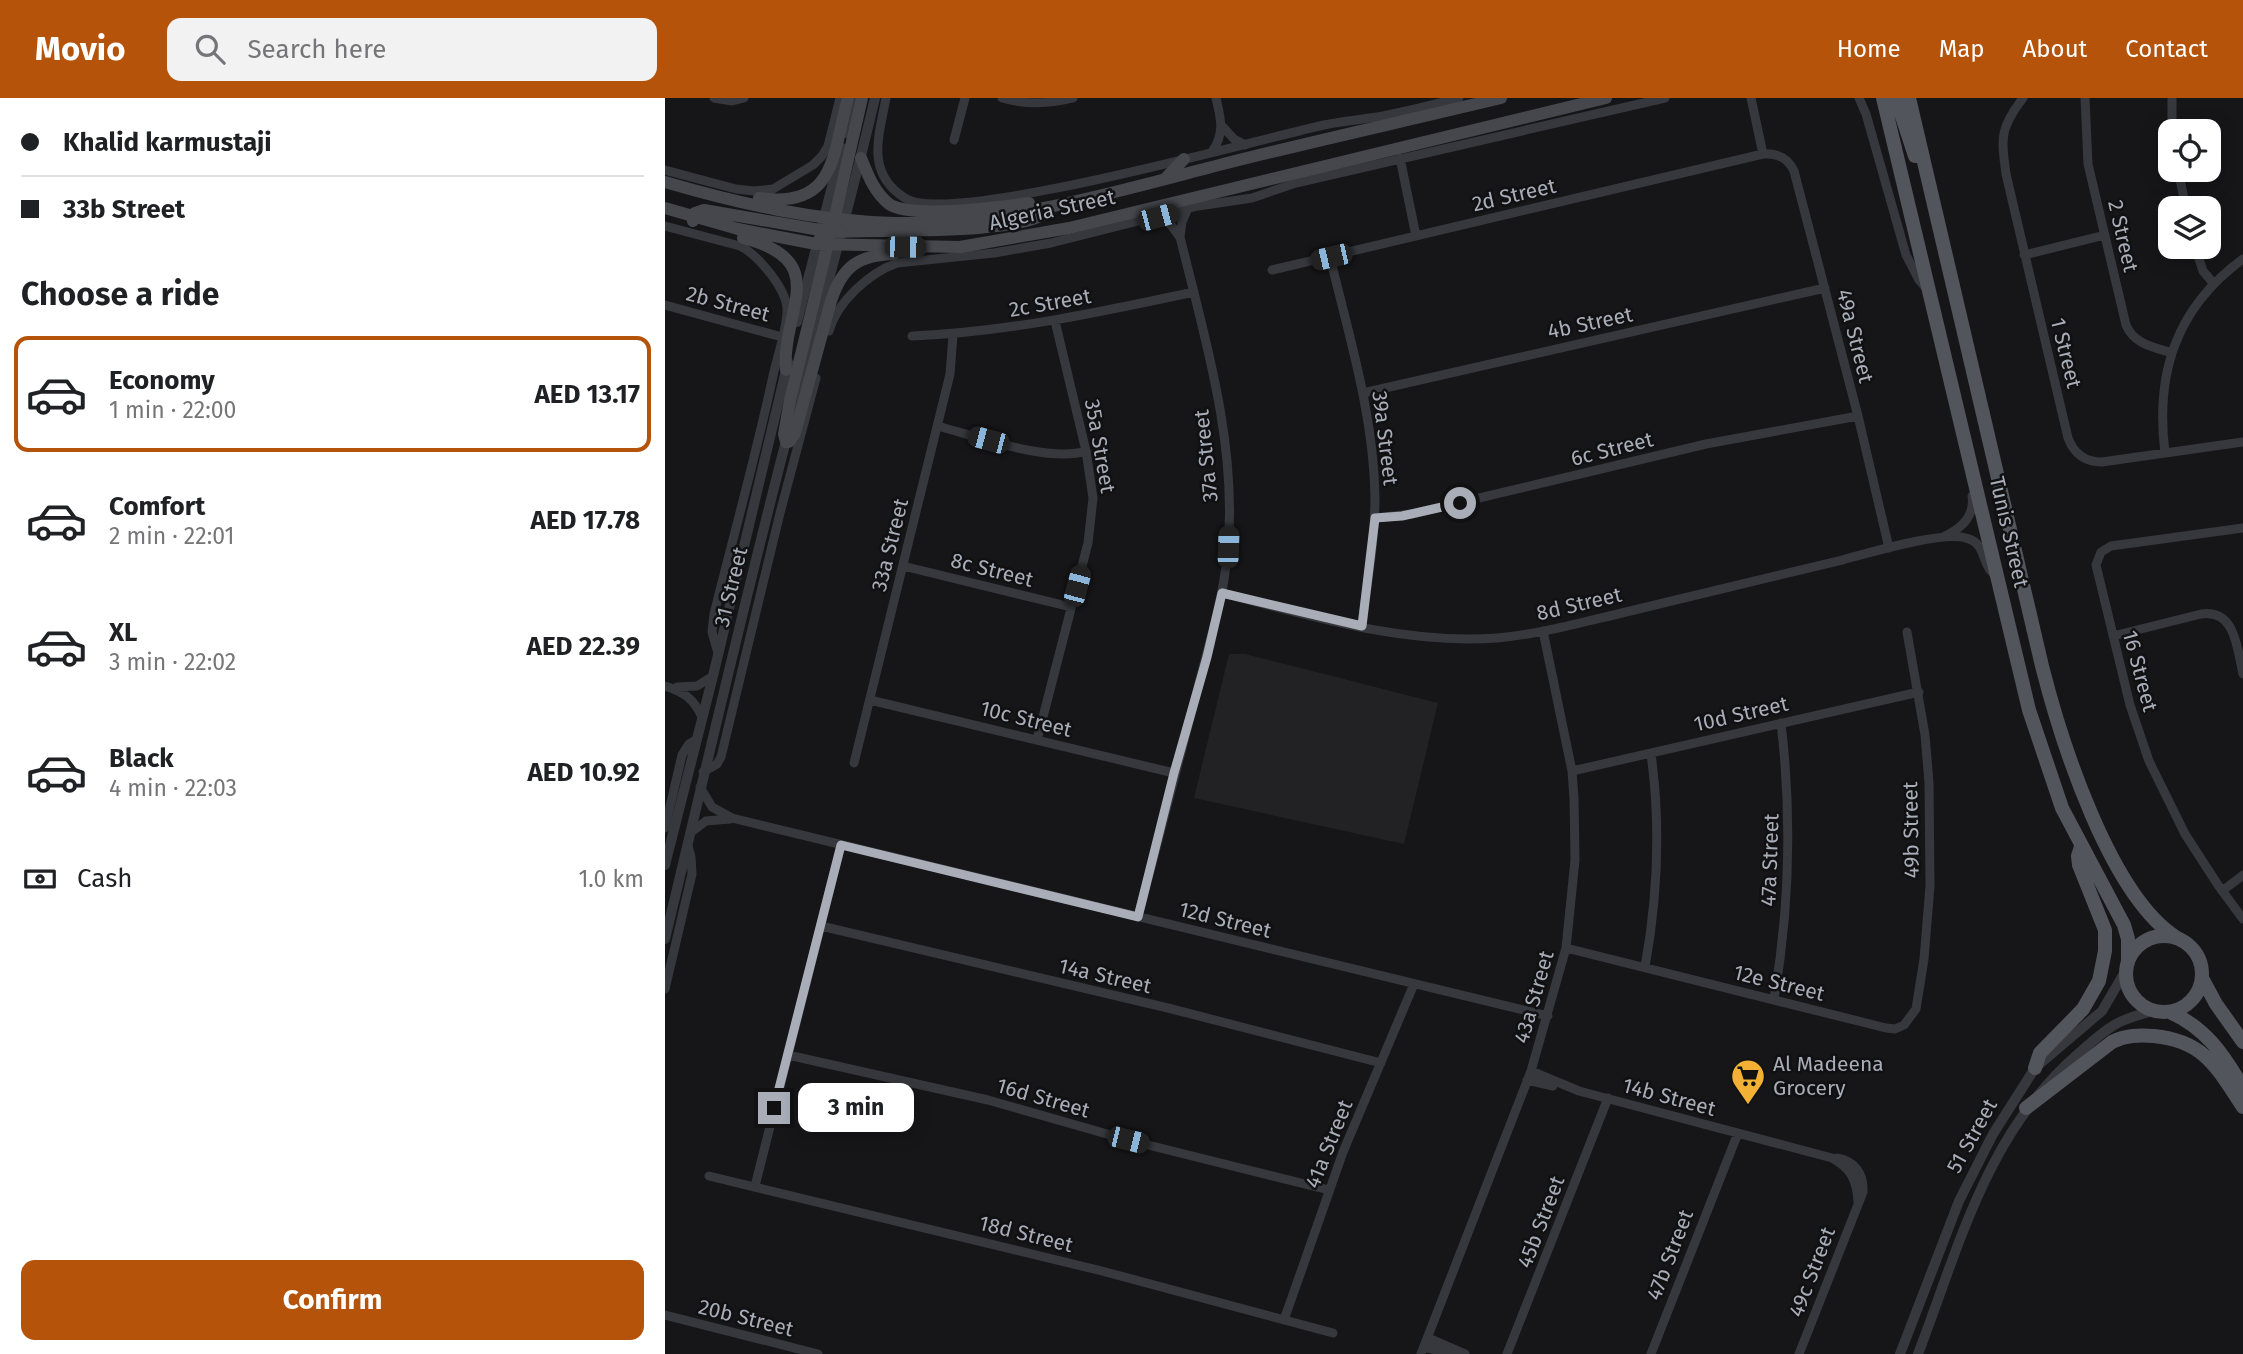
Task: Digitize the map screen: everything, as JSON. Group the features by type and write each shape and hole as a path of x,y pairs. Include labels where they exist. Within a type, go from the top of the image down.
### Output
{"main road":[{"path":"701,192 787,201 811,192 829,169 848,98"},
{"path":"862,98 790,400 784,434 786,442 789,442 795,433 831,301 845,272 870,256 927,253 949,247"},
{"name":"Algeria Street","path":"665,208 738,229 831,231 1050,208 1501,98"},
{"name":"Algeria Street","path":"665,182 831,231 949,247 996,243 1069,228 1606,98"},
{"name":"Tunis Street","path":"1909,98 2042,666 2065,747 2090,810 2126,879 2150,916 2177,938"},
{"path":"1886,100 1909,141 1929,186"},
{"name":"Tunis Street","path":"1886,100 1929,292 2036,733 2062,808 2124,925 2129,946 2127,966"},
{"path":"1508,135 1526,118"},
{"path":"861,158 877,192 898,209 921,212 1032,202 1046,204 1050,208"},
{"path":"1165,179 1184,159"},
{"path":"692,217 695,224 704,229 765,243 774,248 793,270 797,289 785,354 786,370"},
{"path":"1069,228 1084,236"},
{"path":"2035,1068 2040,1053 2084,1009 2092,996 2103,961 2105,930 2079,864 2081,847"},
{"path":"2170,1012 2188,1004 2199,988 2201,966 2188,944 2177,938 2154,937 2143,942 2134,951 2127,966 2126,980 2134,998 2152,1011 2170,1012 2192,1023 2210,1038 2223,1054 2243,1088"},
{"path":"2202,978 2216,1004 2243,1042"},
{"path":"2026,1108 2112,1042 2126,1036 2140,1035 2172,1038 2196,1048 2216,1066 2243,1107"}],"street":[{"path":"714,98 725,101 742,99"},
{"path":"665,170 736,189 773,189 813,165 822,156 828,146 840,98"},
{"path":"831,231 855,98"},
{"path":"831,231 861,158 875,98"},
{"path":"886,98 877,145 878,162 886,181 893,189 903,198 923,204 964,202 1040,192 1324,125 1407,111 1438,100 1459,98"},
{"path":"954,140 965,98"},
{"path":"1002,98 1032,104 1073,98"},
{"path":"1212,152 1221,137 1222,126 1216,98"},
{"path":"1407,111 1417,98"},
{"path":"703,772 714,766 721,757 792,467 830,327 841,303 883,270 897,263 994,253 1084,236 1188,208 1252,198 1296,183 1665,98"},
{"path":"1751,98 1763,154"},
{"path":"1859,98 1866,114 1906,255 1919,280 1929,292"},
{"name":"1 Street","path":"2023,98 2007,119 2003,137 2006,174 2068,438 2073,449 2082,457 2097,462 2243,442"},
{"name":"2 Street","path":"2085,98 2088,164 2127,329 2138,342 2172,354"},
{"path":"2172,98 2172,119"},
{"path":"1222,126 1234,139 1245,145"},
{"name":"2d Street","path":"1272,270 1763,154"},
{"name":"49a Street","path":"1763,154 1781,156 1792,167 1858,416 1889,548"},
{"path":"1400,158 1416,236"},
{"name":"37a Street","path":"1138,917 1174,773 1207,657 1222,593 1228,547 1229,476 1217,396 1180,237 1188,208"},
{"path":"1158,217 1171,225 1180,237"},
{"path":"665,226 740,246 757,256 786,304 782,337 761,430 714,614 712,632 718,653"},
{"name":"31 Street","path":"665,865 713,676 773,419 831,231"},
{"path":"2024,255 2105,234"},
{"name":"39a Street","path":"1331,257 1363,393 1372,453 1375,518 1362,626"},
{"path":"2199,259 2203,271 2214,284"},
{"path":"2165,453 2162,401 2172,354 2186,321 2214,284 2243,259"},
{"name":"4b Street","path":"1363,393 1825,288"},
{"name":"2c Street","path":"912,336 953,335 1055,321 1194,292"},
{"name":"2b Street","path":"665,305 782,337"},
{"name":"35a Street","path":"1037,740 1092,521 1091,476 1055,321"},
{"name":"33a Street","path":"854,763 952,364 953,335"},
{"name":"6c Street","path":"1375,518 1412,514 1706,444 1858,416"},
{"path":"761,430 773,419"},
{"path":"937,426 1049,453 1075,454 1086,451"},
{"name":"31 Street","path":"665,939 703,772 786,442"},
{"name":"8d Street","path":"1941,538 1961,527 1972,512 1973,498 1968,479 1971,464"},
{"name":"16 Street","path":"2243,528 2111,546 2101,552 2096,569 2130,705 2149,761 2185,834 2243,919"},
{"name":"8d Street","path":"1222,593 1406,635 1455,639 1500,638 1543,631 1941,538 1959,536 1976,542 1984,553 1989,571 1998,577"},
{"name":"8c Street","path":"903,566 1072,607"},
{"path":"2113,636 2201,614 2214,614 2227,622 2233,631 2243,674"},
{"name":"43a Street","path":"1425,1346 1529,1075 1566,948 1575,860 1572,771 1543,631"},
{"name":"49b Street","path":"1904,1025 1914,1014 1917,1004 1930,886 1929,783 1925,735 1907,632"},
{"path":"666,686 691,687 713,676"},
{"path":"666,686 689,696 702,717"},
{"name":"10d Street","path":"1572,771 1919,692"},
{"name":"10c Street","path":"870,700 1174,773"},
{"name":"47a Street","path":"1774,999 1782,952 1790,859 1789,812 1781,723"},
{"path":"665,828 681,759 689,744 697,739"},
{"path":"1645,967 1658,880 1659,836 1651,754"},
{"name":"12d Street","path":"700,787 712,807 732,818 1548,1016"},
{"name":"12d Street","path":"690,833 706,821 732,818"},
{"path":"754,1186 841,845"},
{"path":"665,989 692,874 688,846"},
{"path":"2222,891 2243,875"},
{"name":"14a Street","path":"821,926 1168,1008 1381,1063"},
{"name":"12e Street","path":"1566,948 1886,1028 1895,1029 1904,1025"},
{"name":"51 Street","path":"1900,1354 1966,1184 1993,1134 2035,1068 2102,1012 2127,966"},
{"name":"41a Street","path":"1283,1320 1329,1190 1414,984"},
{"name":"51 Street","path":"1918,1354 1988,1172 2026,1108 2064,1066 2112,1027 2152,1011"},
{"name":"16d Street","path":"787,1055 988,1100 1128,1140 1329,1190"},
{"name":"14b Street","path":"1529,1075 1579,1091 1832,1158 1857,1175"},
{"name":"45b Street","path":"1507,1354 1593,1138 1604,1097"},
{"name":"47b Street","path":"1651,1354 1734,1132"},
{"name":"49c Street","path":"1799,1354 1857,1202 1857,1175"},
{"name":"18d Street","path":"709,1176 1098,1270 1333,1333"},
{"name":"20b Street","path":"665,1315 818,1354"},
{"name":"45b Street","path":"1514,1354 1522,1318"},
{"path":"1425,1346 1450,1354"},
{"path":"1425,1346 1465,1354"}],"shaded area":[{"path":"1229,654 1245,654 1438,703 1404,844 1194,798"}],"place":[{"name":"Al Madeena Grocery","path":"1748,1106"}],"route":[{"path":"774,1108 841,845 1138,917 1222,593 1362,626 1375,518 1402,516 1460,503"}]}
